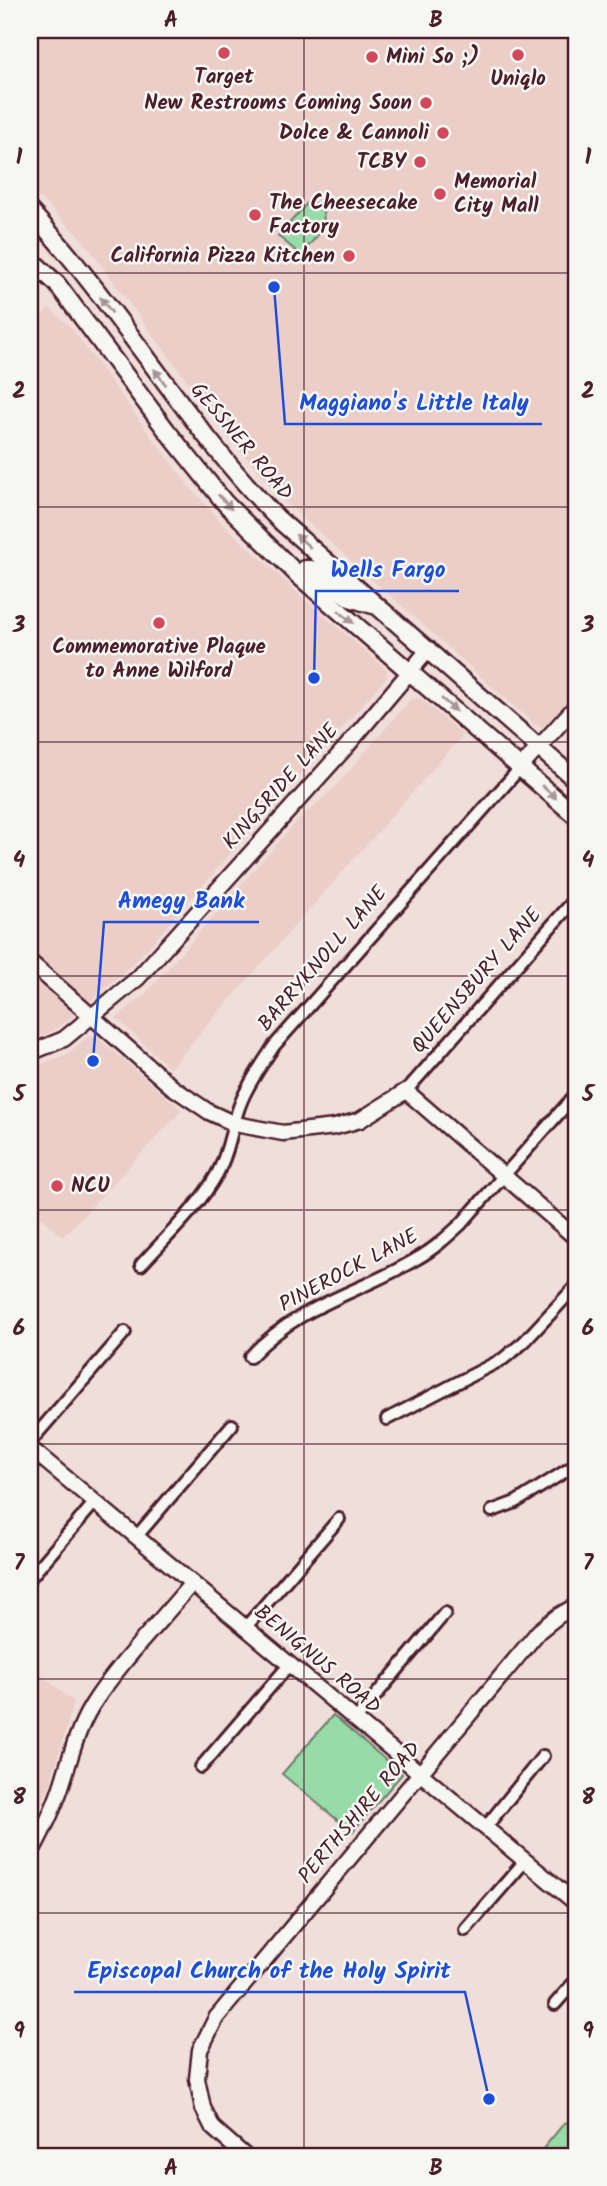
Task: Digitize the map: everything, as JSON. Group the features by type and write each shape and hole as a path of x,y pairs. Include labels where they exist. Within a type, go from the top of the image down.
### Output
{"main road":[{"name":"GESSNER ROAD","path":"30,211 83,275 186,412 242,481 278,519 577,781"},
{"path":"30,259 57,284 167,431 225,503 299,576 577,817"},
{"path":"299,576 305,569 311,569 350,598 382,608"}],"street":[{"name":"KINGSRIDE LANE","path":"30,1053 64,1039 138,978 429,649"},
{"name":"BARRYKNOLL LANE","path":"141,1265 196,1204 216,1175 228,1150 240,1104 274,1046 577,705"},
{"name":"QUEENSBURY LANE","path":"406,1091 577,897"},
{"path":"30,962 172,1087 209,1112 235,1124 283,1133 335,1127 360,1120 406,1091 577,1239"},
{"name":"PINEROCK LANE","path":"250,1357 265,1340 295,1319 328,1300 417,1259 441,1243 504,1177 577,1093"},
{"path":"387,1419 503,1359 524,1342 577,1285"},
{"path":"30,1442 125,1332"},
{"path":"137,1536 232,1425"},
{"name":"BENIGNUS ROAD","path":"30,1448 577,1904"},
{"path":"492,1511 516,1502 577,1464"},
{"path":"30,1578 95,1502"},
{"path":"245,1628 339,1519"},
{"path":"30,1855 44,1828 76,1737 90,1708 192,1583"},
{"name":"PERTHSHIRE ROAD","path":"245,2156 213,2128 203,2108 197,2079 200,2049 216,2018 539,1631 577,1605"},
{"path":"356,1719 445,1613"},
{"path":"201,1767 289,1665"},
{"path":"485,1828 543,1756"},
{"path":"465,1930 525,1861"},
{"path":"555,2004 577,1979"}],"shaded area":[{"name":"Memorial City Mall","path":"30,30 577,30 577,691 543,727 534,724 284,501 230,439 82,239 30,188"},
{"path":"49,308 69,325 190,487 225,526 387,670 387,677 137,960 69,1020 51,1032 30,1039 30,329"},
{"path":"420,698 463,735 170,1068 116,1018 146,993 295,823 333,789 411,699"},
{"path":"89,1036 97,1037 182,1110 63,1237 30,1208 30,1068 66,1055"},
{"path":"30,1666 74,1702 50,1785 30,1832"}],"green space":[{"path":"310,200 323,211 327,224 301,255 278,236"},
{"path":"333,1715 402,1774 352,1832 282,1774"},
{"path":"565,2122 577,2131 577,2156 537,2156"}],"place":[{"name":"Target","path":"224,53"},
{"name":"Uniqlo","path":"518,55"},
{"name":"Mini So ;)","path":"372,57"},
{"name":"New Restrooms Coming Soon","path":"426,103"},
{"name":"Dolce & Cannoli","path":"443,133"},
{"name":"TCBY","path":"420,162"},
{"name":"Memorial City Mall","path":"440,194"},
{"name":"The Cheesecake Factory","path":"255,215"},
{"name":"California Pizza Kitchen","path":"349,256"},
{"name":"Maggiano's Little Italy","path":"274,287"},
{"name":"Commemorative Plaque to Anne Wilford","path":"159,623"},
{"name":"Wells Fargo","path":"314,678"},
{"name":"Amegy Bank","path":"93,1061"},
{"name":"NCU","path":"57,1186"},
{"name":"Episcopal Church of the Holy Spirit","path":"489,2099"}]}
